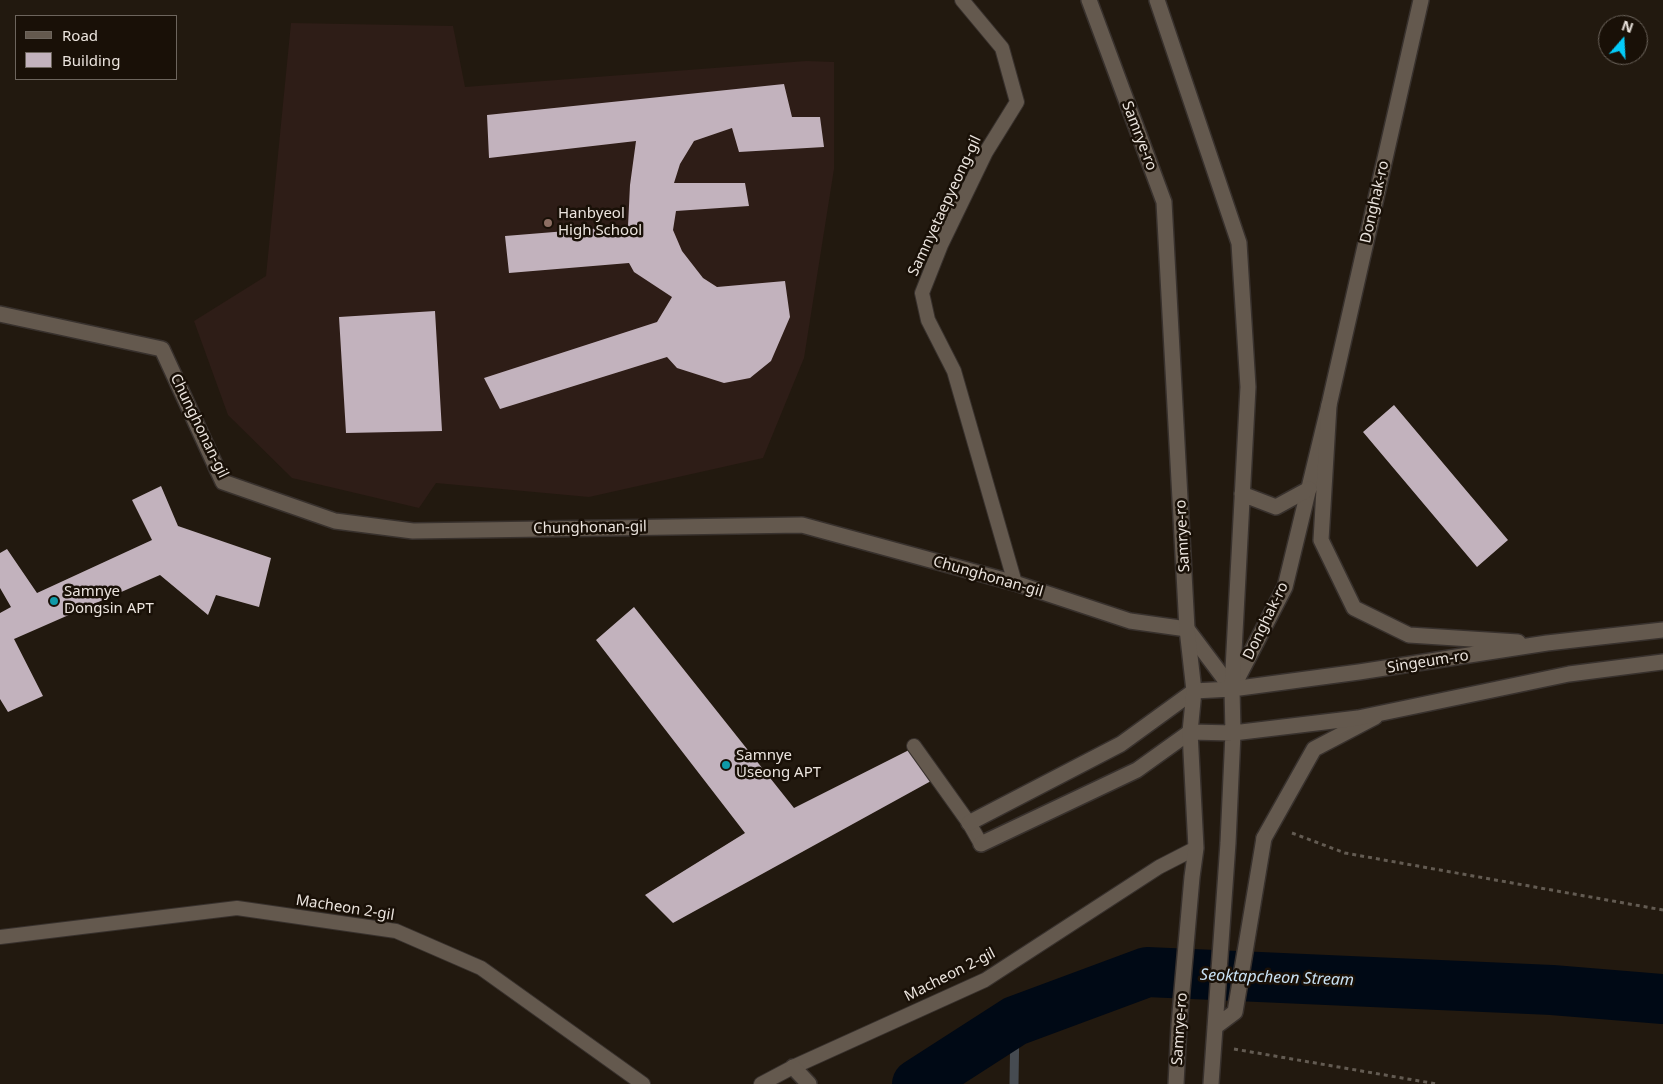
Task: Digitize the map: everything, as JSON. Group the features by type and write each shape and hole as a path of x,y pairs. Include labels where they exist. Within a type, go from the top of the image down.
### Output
{"street":[{"name":"Samrye-ro","path":"1089,0 1164,202 1187,629 1194,691 1190,732 1196,848 1179,1025 1176,1084"},
{"path":"1157,0 1239,243 1248,387 1232,689 1233,733 1228,843 1211,1084"},
{"name":"Donghak-ro","path":"1232,689 1285,587 1329,405 1421,0"},
{"name":"Chunghonan-gil","path":"0,314 162,349 223,482 335,521 413,531 802,525 1015,583 1130,621 1187,629"},
{"name":"Donghak-ro","path":"1329,405 1321,540 1354,608 1409,635 1547,644"},
{"path":"1242,494 1276,507 1308,489"},
{"path":"1187,629 1232,689"},
{"name":"Singeum-ro","path":"1194,691 1232,689 1547,644 1663,630"},
{"path":"981,844 1137,770 1190,732 1233,733 1358,718 1569,674 1663,662"},
{"path":"970,823 1121,744 1194,691"},
{"path":"1216,1023 1235,1012 1268,832 1314,749 1380,714"},
{"path":"793,1067 808,1082"}],"lane":[{"name":"Samnyetaepyeong-gil","path":"962,0 1002,48 1017,102 986,152 942,245 922,293 928,320 954,371 1015,583"},
{"path":"914,746 970,823 981,844"},
{"name":"Macheon 2-gil","path":"761,1084 793,1067 984,980 1159,867 1196,848"},
{"name":"Macheon 2-gil","path":"0,937 237,908 396,931 481,968 643,1084"}],"path":[{"path":"1268,832 1345,853 1663,910"},
{"path":"1214,1046 1437,1084"}],"shaded area":[{"name":"Hanbyeol High School","path":"291,23 453,26 465,87 806,61 834,62 834,169 804,358 763,458 589,497 436,483 419,508 292,478 228,415 194,321 266,276"}],"building":[{"path":"784,84 792,117 820,117 824,147 739,152 732,128 694,141 680,164 674,183 745,183 749,206 676,211 673,230 682,251 703,278 717,287 785,281 790,317 771,361 750,378 724,383 677,368 667,357 500,409 484,378 657,322 672,297 634,272 629,263 509,273 505,236 628,226 630,185 636,141 489,158 487,115"},
{"path":"435,311 442,431 346,433 339,317"},
{"path":"1394,405 1508,540 1477,567 1363,432"},
{"name":"Samnye Dongsin APT","path":"161,486 178,526 271,558 259,607 216,595 208,615 160,575 14,639 43,696 8,712 0,699 0,613 11,607 0,588 0,553 7,549 37,593 152,540 132,500"},
{"name":"Samnye Useong APT","path":"634,607 794,808 911,749 931,781 673,923 645,895 745,833 596,640"}],"waterway":[{"name":"Seoktapcheon Stream","path":"917,1084 1015,1021 1147,972 1552,990 1663,999"},
{"path":"1014,1084 1015,1021"}],"place":[{"name":"Hanbyeol High School","path":"548,223"},
{"name":"Samnye Dongsin APT","path":"54,601"},
{"name":"Samnye Useong APT","path":"726,765"}]}
